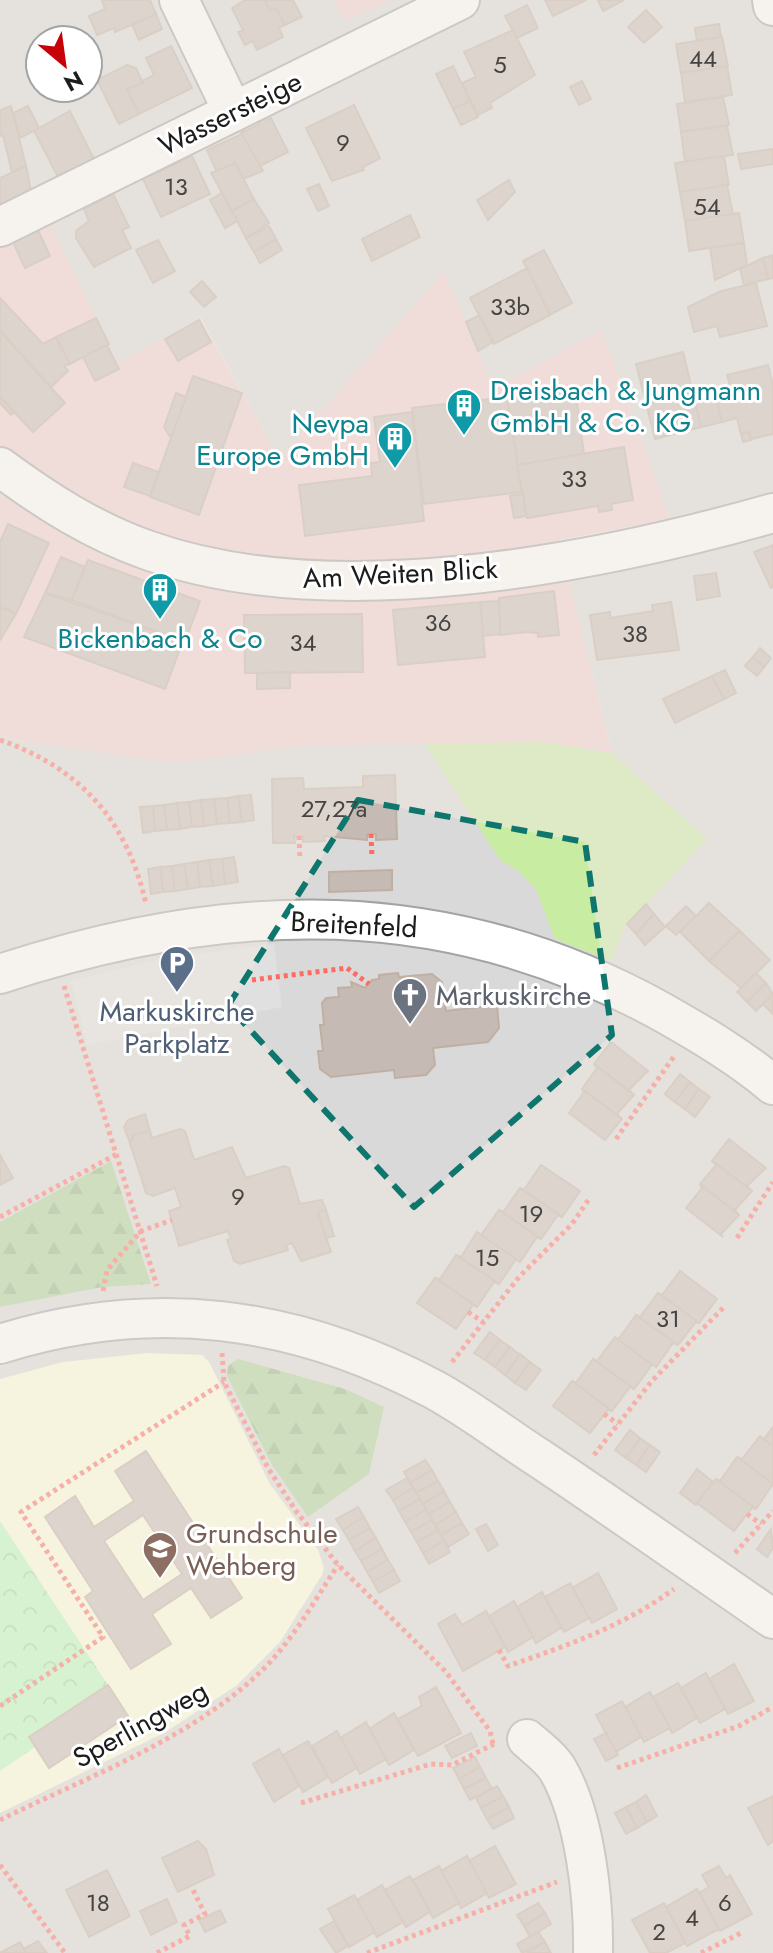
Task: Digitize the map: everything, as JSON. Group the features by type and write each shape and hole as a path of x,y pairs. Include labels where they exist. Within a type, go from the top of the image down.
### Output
{"street":[{"path":"179,0 233,112"},
{"name":"Wassersteige","path":"0,227 460,0"},
{"path":"772,0 773,6"},
{"name":"Am Weiten Blick","path":"0,467 71,516 148,550 238,573 311,582 440,576 564,559 700,533 773,513"},
{"name":"Breitenfeld","path":"0,974 55,956 153,936 254,921 301,918 375,921 439,929 603,979 743,1060 773,1085"},
{"path":"0,1344 109,1323 166,1318 270,1326 313,1337 432,1388 773,1619"},
{"path":"527,1739 557,1768 580,1834 587,1870 593,1953"}],"path":[{"path":"0,740 49,760 79,782 107,814 134,864 153,936"},
{"path":"371,834 372,858"},
{"path":"299,836 300,860"},
{"path":"55,956 80,1047 117,1154 166,1318"},
{"name":"Breitenfeld","path":"252,980 347,968 369,984"},
{"path":"616,1139 694,1030"},
{"path":"0,1217 117,1154"},
{"path":"737,1238 773,1182"},
{"path":"432,1388 483,1322 589,1199"},
{"path":"109,1323 102,1287 107,1270 141,1231 172,1220"},
{"path":"574,1482 651,1382 723,1308"},
{"path":"468,1312 483,1322"},
{"path":"0,1706 103,1637 85,1604 21,1512 224,1382 275,1481 338,1565 446,1672 490,1731 493,1744 452,1765 431,1764 301,1803"},
{"path":"604,1414 618,1424"},
{"path":"499,1650 508,1666 573,1644 638,1616 707,1574 773,1511"},
{"path":"747,1514 761,1524"},
{"name":"Sperlingweg","path":"0,1820 206,1715 239,1690 285,1644 338,1565"},
{"path":"617,1768 739,1726 773,1707"},
{"path":"0,1865 65,1953"},
{"path":"367,1953 587,1870"},
{"path":"157,1953 190,1936 184,1925 205,1914 192,1888"},
{"path":"701,1953 741,1933"}],"highlighted area":[{"path":"358,800 585,842 612,1035 414,1207 228,1006"}],"shaded area":[{"path":"0,0 773,0 773,1953 0,1953 0,735 20,741 177,763 287,747 377,744 542,742 612,752 568,577 677,556 670,519 602,330 494,388 444,273 279,459 201,318 118,363 0,216"},
{"path":"334,0 390,0 345,22"},
{"path":"44,212 118,363 200,318 279,459 444,272 494,388 602,330 670,519 559,540 612,753 542,742 377,744 287,747 177,763 20,741 0,735 0,235"},
{"name":"Markuskirche Parkplatz","path":"274,944 282,1007 87,1045 71,981 166,958"},
{"name":"Grundschule Wehberg","path":"148,1353 202,1355 209,1362 270,1484 318,1550 324,1568 322,1575 280,1642 236,1686 164,1733 0,1813 0,1379 63,1362"}],"green space":[{"path":"542,742 612,753 707,839 624,927 612,961 555,939 536,889 520,872 500,860 425,744"},
{"path":"111,1161 151,1284 102,1287 0,1307 0,1222"},
{"path":"238,1359 345,1389 384,1407 369,1474 308,1517 272,1465 227,1376 228,1366"},
{"path":"0,1521 108,1685 29,1737 35,1747 0,1771"}],"building":[{"path":"102,0 150,0 156,14 115,32 114,28 104,32 104,24 92,24 89,16 105,9"},
{"path":"245,0 265,0 270,11 276,8 285,25 279,28 283,37 257,50 253,41 245,45 238,32 243,30 232,8"},
{"path":"265,0 293,0 302,17 285,25 276,8 270,11"},
{"path":"545,0 586,0 553,16"},
{"path":"598,0 624,0 603,11"},
{"path":"527,5 538,28 517,38 505,16"},
{"path":"646,10 662,27 644,43 628,27"},
{"path":"156,14 162,29 139,40 132,25"},
{"path":"719,24 721,37 697,41 695,28"},
{"path":"513,30 535,75 490,103 492,108 478,115 462,83 476,77 464,52"},
{"path":"722,37 728,66 681,73 676,44"},
{"path":"171,46 192,88 139,114 127,89 154,75 146,58"},
{"path":"127,65 136,68 143,83 127,89 139,114 119,124 104,94 104,76"},
{"path":"453,66 470,101 453,109 436,74"},
{"path":"727,66 732,95 685,102 681,73"},
{"path":"582,81 591,99 579,105 570,87"},
{"path":"723,97 729,125 681,132 677,104"},
{"path":"470,101 478,117 461,125 453,109"},
{"path":"354,105 380,158 363,167 364,170 332,181 306,128"},
{"path":"11,106 26,166 12,172 3,135 0,136 0,110"},
{"path":"28,106 39,128 20,138 13,113"},
{"path":"70,111 94,159 58,177 34,131"},
{"path":"264,115 267,120 271,118 288,152 258,167 241,133 259,124 256,118"},
{"path":"727,126 733,155 685,162 681,132"},
{"path":"242,134 263,171 243,179 235,163 217,172 207,150"},
{"path":"773,149 773,164 741,169 738,154"},
{"path":"192,156 210,194 161,217 143,179"},
{"path":"724,156 729,185 680,192 675,163"},
{"path":"235,163 254,199 232,211 211,173"},
{"path":"26,166 31,191 0,206 0,178"},
{"path":"509,180 515,192 488,220 477,200"},
{"path":"319,184 329,206 318,211 307,189"},
{"path":"727,185 733,214 685,221 680,192"},
{"path":"222,193 237,221 225,228 210,200"},
{"path":"113,194 129,227 122,230 131,248 94,267 76,238 76,231 89,221 84,209"},
{"path":"254,199 269,223 246,238 232,211"},
{"path":"739,213 744,243 689,251 685,221"},
{"path":"410,215 420,237 372,261 362,239"},
{"path":"269,226 276,239 254,252 246,238"},
{"path":"38,230 50,256 25,268 13,242"},
{"path":"276,239 282,250 260,263 254,252"},
{"path":"158,240 175,271 153,283 136,250"},
{"path":"744,243 747,265 715,280 710,248"},
{"path":"544,250 572,303 550,315 523,261"},
{"path":"773,255 773,278 768,279 763,258"},
{"path":"763,258 768,279 744,285 740,269"},
{"path":"527,268 550,315 494,344 470,298"},
{"path":"202,281 216,297 204,307 190,292"},
{"path":"756,283 767,326 720,337 717,326 694,332 688,307 721,291"},
{"path":"0,298 43,344 56,337 70,364 64,366 68,371 51,387 0,331"},
{"path":"479,315 493,342 478,351 466,322"},
{"path":"96,318 109,344 70,364 56,337"},
{"path":"199,320 211,342 178,361 165,339"},
{"path":"0,331 65,403 33,432 0,397"},
{"path":"107,345 119,369 95,381 83,357"},
{"path":"683,352 701,427 655,439 636,364"},
{"path":"768,365 773,385 773,434 751,439 749,432 741,434 737,418 722,422 714,390 730,386 727,375"},
{"path":"193,376 242,393 199,515 150,497"},
{"path":"575,388 584,454 517,465 507,397"},
{"path":"176,393 186,397 171,438 164,427"},
{"path":"715,396 722,422 701,427 695,401"},
{"path":"0,397 14,412 11,415 0,403"},
{"name":"Dreisbach & Jungmann GmbH & Co. KG","path":"507,397 522,492 424,504 412,408"},
{"name":"Nevpa Europe GmbH","path":"412,412 424,521 305,536 299,485 372,476 371,463 380,462 374,417"},
{"path":"749,432 751,440 743,442 741,434"},
{"name":"Dreisbach & Jungmann GmbH & Co. KG","path":"624,447 633,500 611,504 612,510 599,512 598,506 527,518 517,465"},
{"path":"133,463 159,472 150,496 124,487"},
{"path":"523,494 526,516 514,518 510,496"},
{"path":"8,524 49,543 16,614 0,607 0,542"},
{"path":"773,545 773,587 771,588 754,552"},
{"path":"61,557 85,567 72,600 45,593"},
{"name":"Bickenbach & Co","path":"88,560 200,601 185,642 72,600"},
{"path":"716,573 720,596 697,600 694,576"},
{"path":"554,591 559,635 538,637 538,633 527,632 500,635 499,598"},
{"path":"45,593 183,641 165,689 24,637"},
{"path":"499,601 500,634 483,636 480,602"},
{"path":"480,602 485,657 398,665 393,610"},
{"path":"671,602 679,650 597,660 590,615 610,612 610,618 653,611 652,605"},
{"path":"0,607 16,614 0,640"},
{"path":"362,614 363,672 245,673 244,615"},
{"path":"760,648 771,658 764,667 753,657"},
{"path":"753,657 764,667 757,676 745,666"},
{"path":"725,670 736,693 724,699 712,676"},
{"path":"290,672 290,688 257,689 257,673"},
{"path":"712,676 724,699 675,723 663,699"},
{"path":"395,775 397,839 376,840 376,834 367,834 367,840 324,836 325,841 303,842 303,836 294,836 295,843 273,843 272,779 303,778 304,789 363,787 363,776"},
{"path":"251,795 254,820 242,822 238,796"},
{"path":"238,796 242,822 230,823 227,798"},
{"path":"227,798 230,823 217,824 214,799"},
{"path":"214,799 217,824 204,826 201,800"},
{"path":"201,800 204,826 192,827 189,802"},
{"path":"189,802 192,827 180,829 177,803"},
{"path":"177,803 180,829 167,830 164,805"},
{"path":"164,805 167,830 155,831 153,806"},
{"path":"153,806 155,831 143,833 140,807"},
{"path":"234,857 238,882 225,884 222,859"},
{"path":"222,859 225,884 213,886 209,860"},
{"path":"209,860 213,886 200,887 197,862"},
{"path":"197,862 200,887 188,889 184,864"},
{"path":"184,864 188,889 175,891 172,866"},
{"path":"172,866 175,891 163,892 160,867"},
{"path":"160,867 163,892 151,894 148,869"},
{"path":"392,870 392,890 329,892 329,872"},
{"path":"709,903 740,931 709,961 680,932"},
{"path":"646,904 654,914 636,934 627,924"},
{"path":"686,906 696,916 676,935 666,926"},
{"path":"654,914 665,927 645,945 636,934"},
{"path":"740,931 770,960 741,988 709,961"},
{"name":"Markuskirche","path":"398,973 399,977 432,974 442,982 446,1011 497,1005 499,1028 488,1042 433,1048 435,1065 426,1075 395,1078 394,1070 331,1077 320,1069 318,1051 323,1051 320,1025 324,1025 322,1003 326,998 339,997 338,988 352,987 351,982 365,988 372,980 379,979 379,975"},
{"path":"756,973 766,983 747,1002 737,992"},
{"path":"766,983 773,994 756,1011 747,1002"},
{"path":"773,994 773,1014 763,1004"},
{"path":"611,1042 648,1071 629,1090 634,1095 594,1064"},
{"path":"594,1064 634,1095 617,1114 622,1119 582,1089 597,1068"},
{"path":"680,1074 690,1082 675,1102 665,1094"},
{"path":"690,1082 699,1089 685,1109 675,1102"},
{"path":"582,1089 622,1119 605,1140 569,1113 584,1092"},
{"path":"699,1089 710,1097 695,1117 685,1109"},
{"path":"145,1114 150,1131 134,1135 130,1143 124,1127 128,1120"},
{"path":"180,1129 185,1131 194,1160 232,1147 246,1178 284,1166 289,1168 300,1204 322,1200 326,1210 318,1213 331,1252 301,1261 292,1243 286,1245 288,1250 240,1264 234,1261 227,1240 231,1239 228,1231 179,1246 169,1211 181,1207 175,1188 153,1196 146,1193 130,1143 134,1135 150,1131 152,1138"},
{"path":"729,1139 766,1168 747,1186 752,1191 712,1161"},
{"path":"0,1155 13,1178 0,1185"},
{"path":"712,1161 752,1191 735,1210 739,1215 700,1184 716,1165"},
{"path":"541,1165 580,1191 562,1217 520,1188 524,1190"},
{"path":"700,1184 739,1215 721,1234 723,1237 686,1208 702,1188"},
{"path":"520,1188 562,1217 558,1215 541,1239 499,1210 503,1212"},
{"path":"326,1210 334,1236 326,1238 318,1213"},
{"path":"499,1210 541,1239 537,1237 520,1262 481,1235"},
{"path":"477,1232 516,1259 499,1284 456,1255 461,1257"},
{"path":"456,1255 499,1284 494,1282 477,1307 435,1278 440,1279"},
{"path":"680,1271 717,1299 699,1323 658,1293 662,1295"},
{"path":"435,1278 477,1307 473,1305 456,1329 417,1303"},
{"path":"658,1293 699,1323 696,1322 678,1345 636,1315 640,1317"},
{"path":"636,1315 678,1345 673,1343 656,1367 618,1340"},
{"path":"490,1332 500,1340 485,1360 474,1353"},
{"path":"615,1337 652,1365 634,1389 593,1359 597,1361"},
{"path":"500,1340 510,1347 495,1367 485,1360"},
{"path":"510,1347 520,1355 505,1375 495,1367"},
{"path":"520,1354 530,1362 515,1383 505,1375"},
{"path":"593,1359 634,1389 630,1387 612,1411 572,1381 576,1383"},
{"path":"530,1362 541,1370 526,1390 515,1383"},
{"path":"572,1381 612,1411 608,1410 590,1433 553,1406"},
{"path":"773,1427 773,1446 764,1439"},
{"path":"630,1430 640,1438 626,1458 615,1450"},
{"path":"760,1436 773,1446 773,1484 737,1457 742,1459"},
{"path":"640,1438 650,1445 636,1465 626,1458"},
{"path":"650,1445 660,1452 646,1472 636,1465"},
{"path":"146,1451 242,1598 211,1618 191,1588 152,1614 171,1644 131,1669 85,1597 93,1591 45,1517 75,1496 94,1527 134,1501 115,1471","holes":["143,1515 182,1574 143,1600 104,1541"]},
{"path":"737,1457 773,1484 756,1509 716,1479 720,1481"},
{"path":"425,1460 432,1470 410,1483 404,1472"},
{"path":"697,1469 713,1482 696,1505 680,1493"},
{"path":"432,1470 438,1481 416,1493 410,1483"},
{"path":"407,1478 413,1488 393,1500 386,1490"},
{"path":"716,1479 756,1509 752,1508 734,1531 697,1503"},
{"path":"438,1481 444,1491 423,1504 416,1493"},
{"path":"413,1488 420,1499 399,1511 393,1500"},
{"path":"444,1491 450,1502 429,1514 423,1504"},
{"path":"420,1499 426,1510 405,1522 399,1511"},
{"path":"450,1502 456,1512 435,1525 429,1514"},
{"path":"358,1507 364,1517 343,1530 336,1519"},
{"path":"426,1510 432,1520 411,1532 405,1522"},
{"path":"456,1512 462,1523 441,1535 435,1525"},
{"path":"364,1517 370,1528 349,1540 343,1530"},
{"path":"432,1520 438,1530 417,1542 411,1532"},
{"path":"462,1523 469,1534 448,1547 441,1535"},
{"path":"486,1524 498,1545 488,1551 476,1529"},
{"path":"370,1528 376,1538 355,1551 349,1540"},
{"path":"771,1529 773,1548 767,1557 757,1549"},
{"path":"438,1530 444,1541 423,1553 417,1542"},
{"path":"376,1538 382,1549 361,1561 355,1551"},
{"path":"444,1541 450,1552 429,1564 423,1553"},
{"path":"382,1549 388,1560 367,1572 361,1561"},
{"path":"388,1560 394,1570 373,1582 367,1572"},
{"path":"394,1570 400,1581 379,1593 373,1582"},
{"path":"598,1573 617,1609 592,1623 572,1588"},
{"path":"570,1583 589,1618 564,1632 545,1597"},
{"path":"542,1592 561,1628 536,1643 517,1607"},
{"path":"514,1601 533,1637 508,1652 489,1616"},
{"path":"486,1611 505,1647 463,1671 438,1624 455,1614 462,1625"},
{"path":"734,1664 754,1701 728,1714 709,1679"},
{"path":"706,1673 725,1709 700,1723 681,1688"},
{"path":"678,1683 697,1718 672,1733 653,1697"},
{"path":"108,1685 128,1716 49,1768 29,1737"},
{"path":"436,1687 461,1733 418,1756 398,1719 422,1706 419,1697"},
{"path":"650,1692 670,1728 644,1742 625,1707"},
{"path":"622,1701 641,1737 616,1752 596,1715"},
{"path":"394,1713 414,1750 389,1765 369,1729"},
{"path":"366,1722 386,1759 360,1774 340,1738"},
{"path":"337,1731 357,1768 332,1783 312,1746"},
{"path":"471,1733 477,1746 452,1758 445,1746"},
{"path":"606,1733 618,1755 606,1761 594,1739"},
{"path":"308,1741 328,1777 303,1792 283,1755"},
{"path":"279,1749 299,1786 274,1802 253,1764"},
{"path":"475,1757 480,1767 459,1779 453,1768"},
{"path":"480,1767 486,1778 464,1789 459,1779"},
{"path":"486,1778 492,1789 470,1800 464,1789"},
{"path":"497,1786 503,1796 481,1808 476,1798"},
{"path":"646,1795 657,1816 647,1822 636,1802"},
{"path":"503,1796 509,1807 487,1819 481,1808"},
{"path":"773,1796 773,1841 768,1845 748,1808"},
{"path":"636,1802 647,1822 637,1828 626,1807"},
{"path":"509,1807 514,1818 493,1829 487,1819"},
{"path":"626,1807 637,1828 626,1834 615,1813"},
{"path":"198,1841 206,1849 214,1875 178,1892 162,1858"},
{"path":"495,1846 516,1884 489,1898 469,1861"},
{"path":"467,1856 487,1893 461,1908 441,1871"},
{"path":"439,1866 459,1903 433,1918 413,1880"},
{"path":"719,1866 726,1878 730,1875 752,1914 720,1931 699,1893 709,1887 702,1875"},
{"path":"107,1870 130,1916 89,1937 66,1890"},
{"path":"410,1876 430,1912 406,1927 385,1890"},
{"path":"382,1885 403,1922 377,1937 357,1900"},
{"path":"697,1889 719,1929 687,1946 666,1907"},
{"path":"354,1895 375,1932 349,1947 328,1909"},
{"path":"167,1899 177,1922 151,1935 140,1911"},
{"path":"538,1903 545,1913 524,1926 517,1915"},
{"path":"664,1903 685,1943 666,1953 650,1953 632,1920"},
{"path":"220,1910 226,1922 205,1932 199,1920"},
{"path":"545,1913 551,1924 530,1937 524,1926"},
{"path":"334,1921 348,1946 336,1953 320,1929"},
{"path":"538,1932 545,1942 522,1953 517,1944"},
{"path":"38,1941 47,1953 26,1953 23,1949"},
{"path":"20,1942 26,1953 0,1953"},
{"path":"545,1942 551,1953 527,1953"}],"place":[{"name":"Dreisbach & Jungmann GmbH & Co. KG","path":"464,437"},
{"name":"Nevpa Europe GmbH","path":"395,470"},
{"name":"Bickenbach & Co","path":"160,621"},
{"name":"Markuskirche Parkplatz","path":"177,994"},
{"name":"Markuskirche","path":"410,1026"},
{"name":"Grundschule Wehberg","path":"160,1580"}]}
